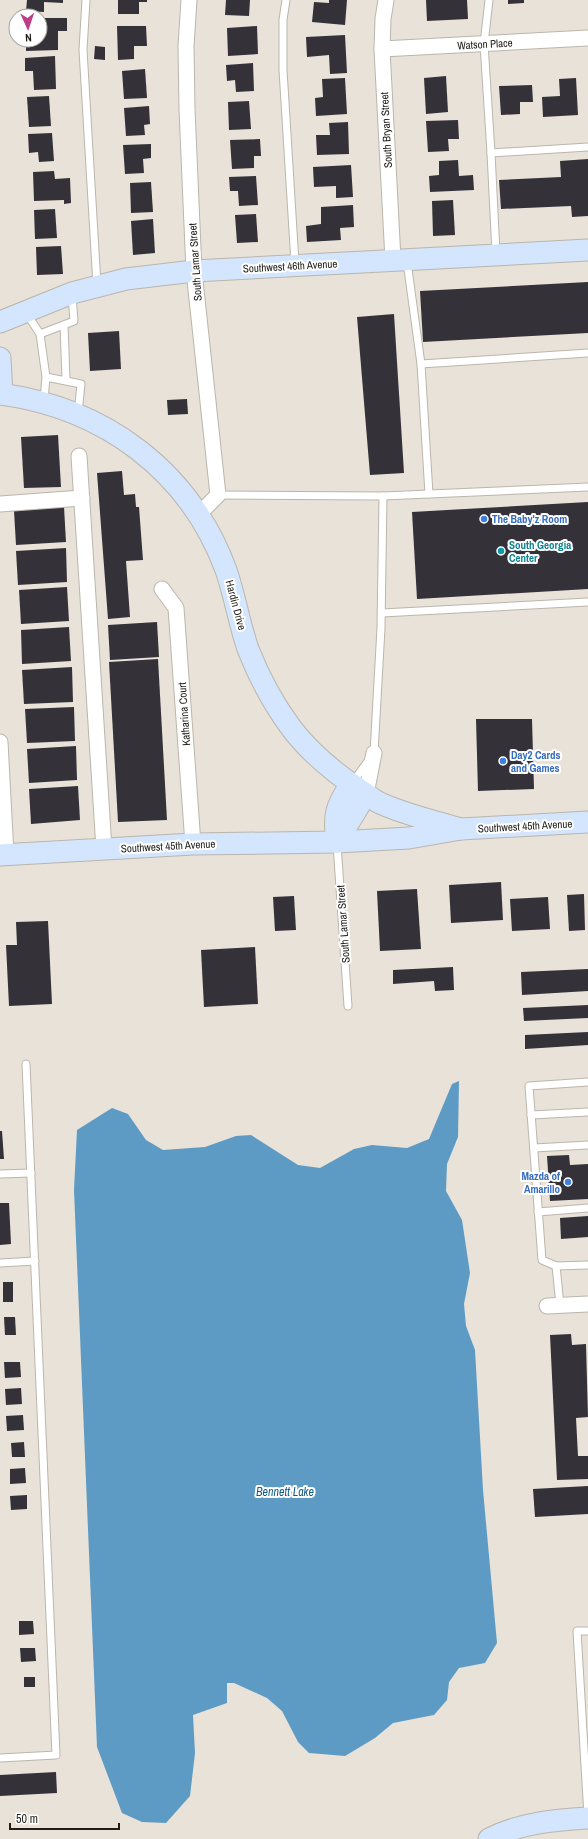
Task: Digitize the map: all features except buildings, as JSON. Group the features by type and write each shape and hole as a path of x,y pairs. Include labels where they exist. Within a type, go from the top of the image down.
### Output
{"street":[{"name":"South Lamar Street","path":"189,0 186,46 187,110 194,271 218,495"},
{"name":"South Bryan Street","path":"386,0 383,19 382,49 400,260"},
{"name":"Watson Place","path":"382,49 588,38"},
{"name":"Southwest 46th Avenue","path":"0,322 72,293 126,279 194,271 588,250"},
{"path":"0,358 1,394"},
{"name":"Hardin Drive","path":"1,394 44,402 78,414 103,426 130,443 154,462 186,495 212,537 226,570 248,648 268,692 293,730 333,771 378,802 407,814 461,829"},
{"path":"79,456 104,849"},
{"path":"198,515 218,495"},
{"path":"0,504 82,498"},
{"name":"Katharina Court","path":"162,589 176,608 193,844"},
{"path":"0,742 3,855"},
{"path":"337,842 374,753"},
{"path":"337,842 334,825 339,802 358,789"},
{"path":"289,843 315,836 324,829 335,815"},
{"name":"Southwest 45th Avenue","path":"3,855 193,844 337,842 409,838 461,829 588,822"},
{"path":"554,1306 588,1304"},
{"path":"489,1839 500,1833 517,1831 543,1821 588,1818"}],"lane":[{"path":"86,0 83,50 97,286"},
{"path":"286,0 283,20 283,70 295,266"},
{"path":"489,0 484,44 496,255"},
{"path":"491,153 588,147"},
{"path":"400,260 420,364 429,494"},
{"path":"40,334 74,321 72,293"},
{"path":"26,312 40,334 46,377 44,402"},
{"path":"64,325 66,379"},
{"path":"420,364 588,353"},
{"path":"46,377 66,379 81,384 78,414"},
{"path":"218,495 383,496 588,487"},
{"path":"374,753 382,613 383,496"},
{"path":"382,613 588,602"},
{"name":"South Lamar Street","path":"337,842 348,1006"},
{"path":"0,1758 56,1755 26,1064"},
{"path":"588,1082 530,1086 542,1260 556,1266 588,1265"},
{"path":"531,1115 588,1112"},
{"path":"534,1148 588,1145"},
{"path":"0,1174 30,1173"},
{"path":"538,1212 588,1208"},
{"path":"0,1263 35,1261"},
{"path":"554,1306 556,1266"},
{"path":"588,1631 577,1631 588,1818"}],"water":[{"name":"Bennett Lake","path":"459,1081 458,1137 447,1164 446,1191 462,1220 470,1273 464,1304 466,1326 475,1350 483,1490 497,1643 485,1663 459,1668 449,1682 447,1700 434,1715 393,1723 375,1738 345,1756 309,1753 298,1742 282,1711 267,1698 234,1683 227,1683 227,1703 193,1715 195,1753 190,1796 166,1823 142,1822 122,1813 97,1747 74,1190 77,1130 112,1108 128,1114 146,1140 163,1150 205,1147 236,1136 251,1135 298,1165 320,1168 354,1149 372,1145 407,1148 429,1139 452,1084"}],"place":[{"name":"The Baby'z Room","path":"484,519"},
{"name":"South Georgia Center","path":"501,551"},
{"name":"Day2 Cards and Games","path":"503,761"},
{"name":"Mazda of Amarillo","path":"568,1182"}]}
